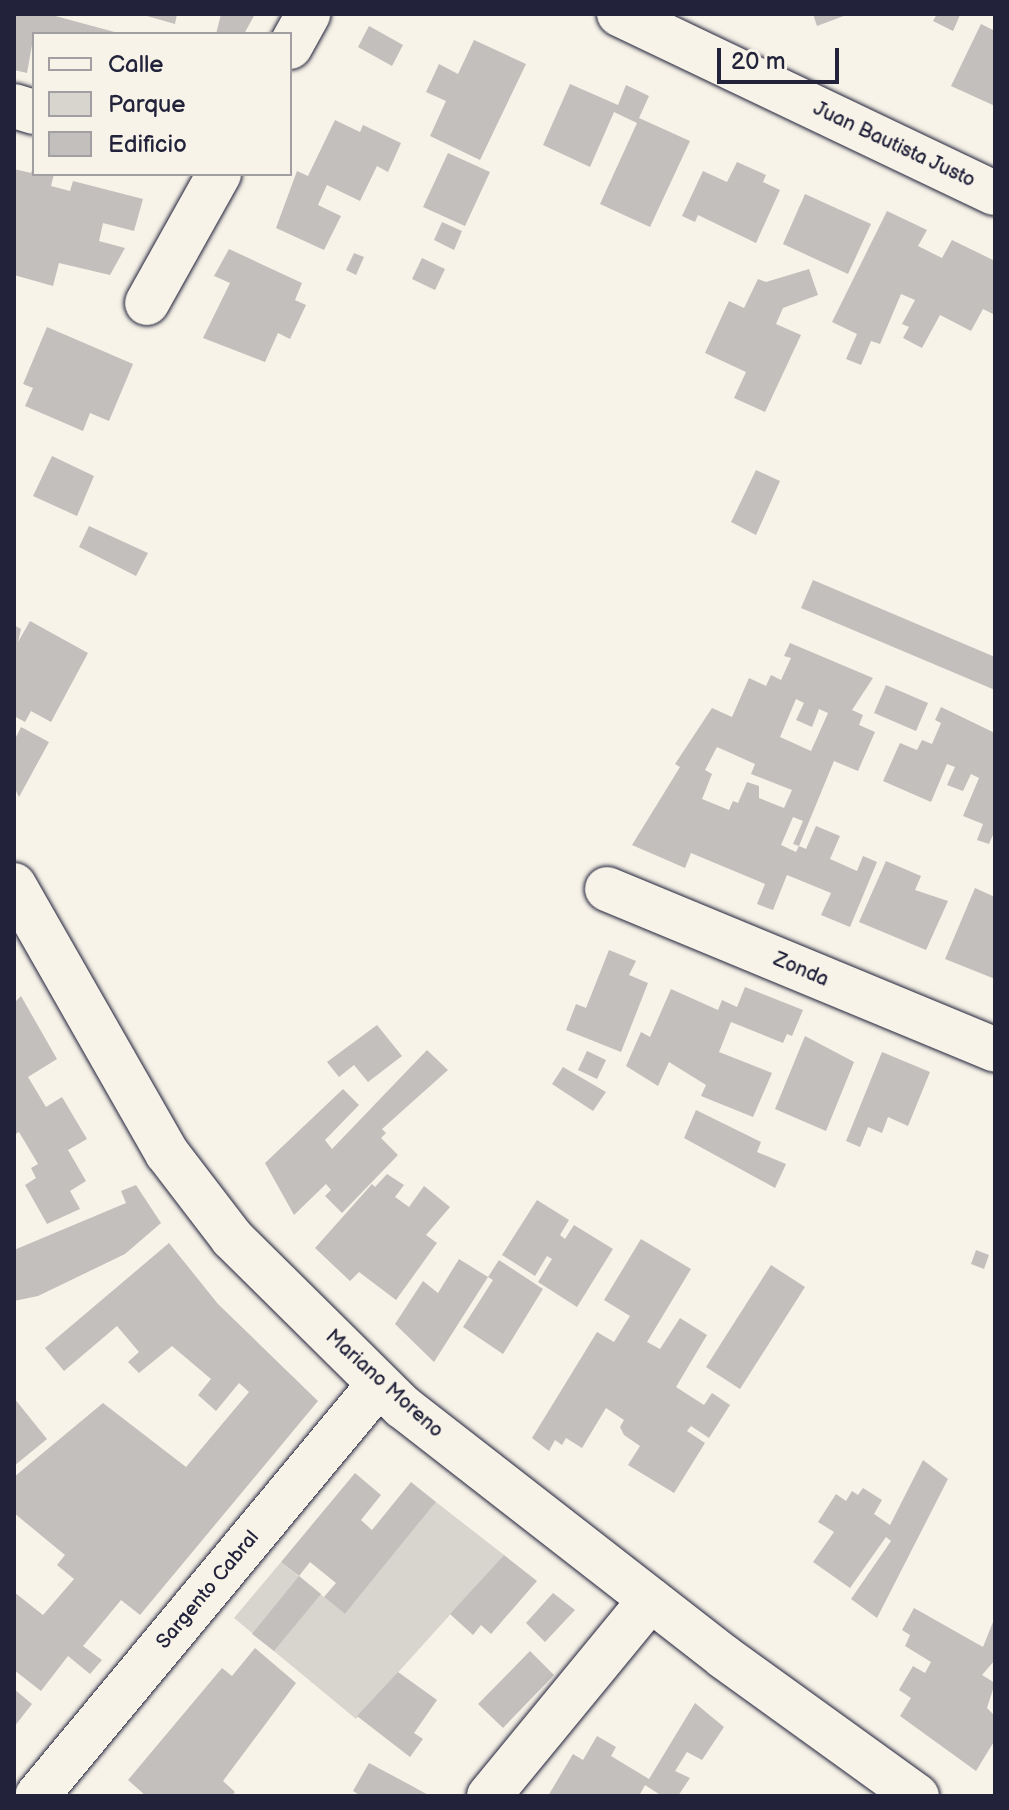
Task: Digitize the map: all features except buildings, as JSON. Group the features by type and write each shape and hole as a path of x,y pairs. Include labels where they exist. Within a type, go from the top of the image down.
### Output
{"street":[{"path":"292,43 308,14"},
{"name":"Juan Bautista Justo","path":"619,14 684,28 995,193"},
{"path":"147,303 218,176"},
{"name":"Mariano Moreno","path":"14,885 167,1153 232,1238 379,1384 650,1600 917,1796"},
{"name":"Zonda","path":"607,889 995,1050"},
{"name":"Sargento Cabral","path":"37,1796 379,1384"},
{"path":"489,1796 650,1600"}],"green space":[{"path":"436,1502 504,1555 356,1719 234,1618 281,1562 345,1614"}]}
